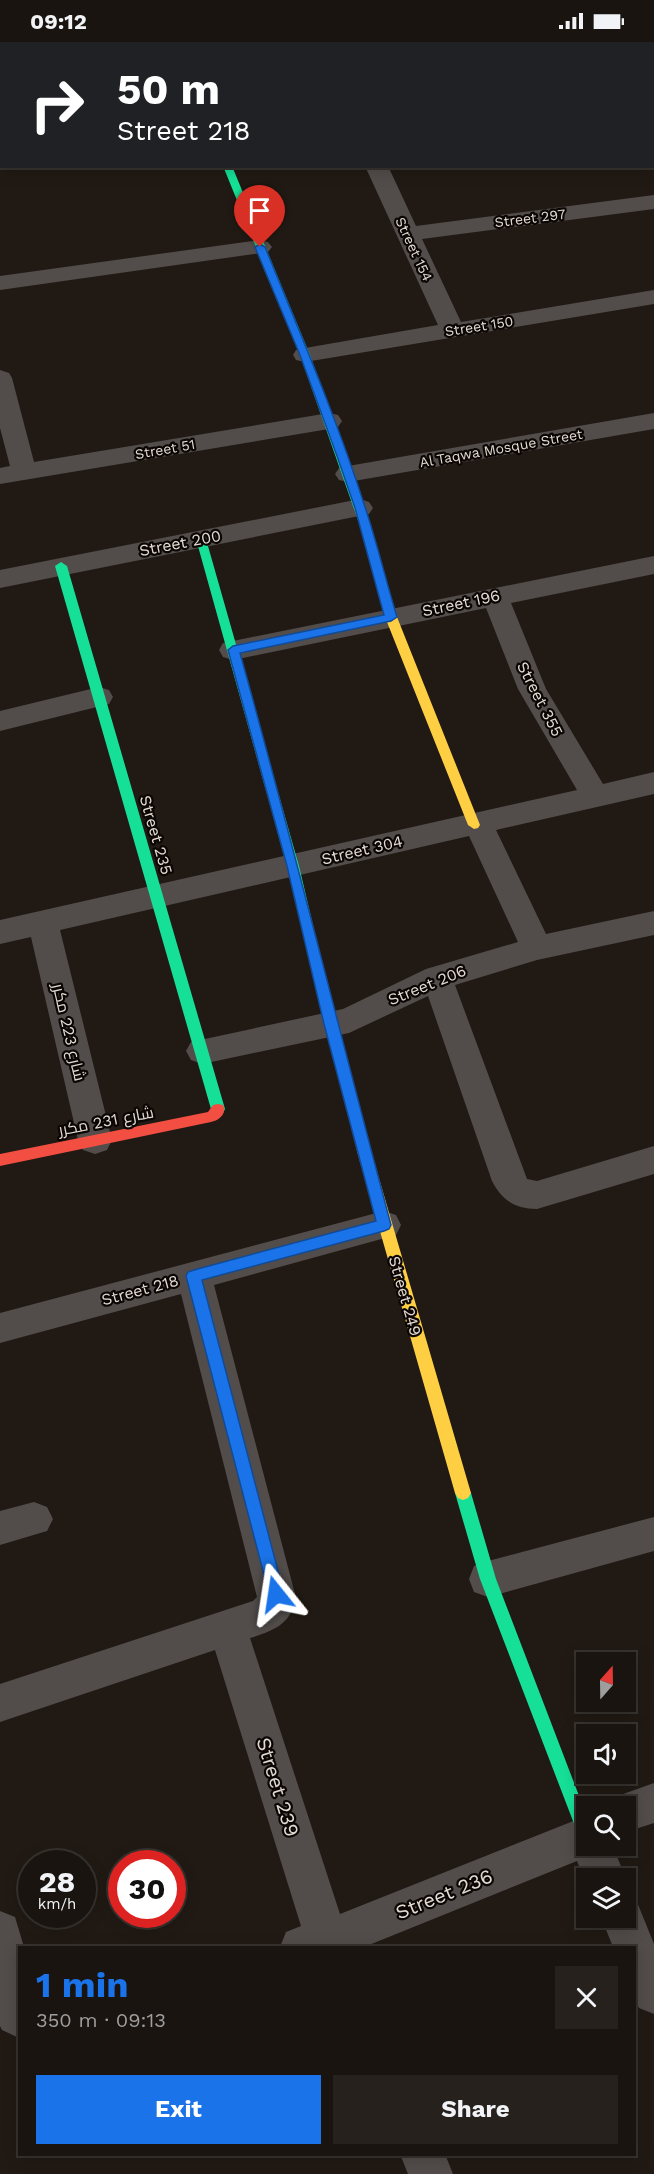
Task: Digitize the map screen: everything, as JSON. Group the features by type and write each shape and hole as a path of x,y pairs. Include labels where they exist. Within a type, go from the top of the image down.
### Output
{"street":[{"path":"227,168 305,355 360,508 391,617 476,824 537,948"},
{"name":"Street 154","path":"377,168 453,331"},
{"name":"Street 297","path":"406,234 654,202"},
{"path":"0,283 260,247"},
{"name":"Street 150","path":"305,355 654,297"},
{"path":"0,378 12,474"},
{"name":"Street 51","path":"12,474 329,421"},
{"name":"Al Taqwa Mosque Street","path":"348,474 654,421"},
{"name":"Street 200","path":"0,579 360,508"},
{"name":"Street 249","path":"201,539 293,866 331,1024 384,1225 488,1579 576,1805"},
{"name":"Street 196","path":"233,650 654,565"},
{"name":"Street 235","path":"61,566 218,1106 217,1113"},
{"name":"Street 355","path":"495,596 532,689 596,797"},
{"path":"0,721 99,697"},
{"name":"Street 304","path":"0,932 654,783"},
{"name":"شارع 223 مكرر","path":"43,923 95,1140"},
{"name":"Street 206","path":"202,1051 349,1020 437,978 537,948 654,923"},
{"path":"437,978 509,1181 515,1190 523,1195 537,1196 654,1160"},
{"name":"شارع 231 مكرر","path":"0,1160 211,1118 217,1113"},
{"name":"Street 218","path":"0,1328 384,1225"},
{"path":"0,1703 266,1615 272,1610 276,1594 194,1276"},
{"path":"488,1579 654,1534"},
{"name":"Street 239","path":"227,1627 319,1945"},
{"path":"636,1809 654,1803"},
{"name":"Street 236","path":"319,1945 576,1838"},
{"path":"626,1928 634,1946"},
{"path":"0,1932 12,2016"},
{"path":"636,1952 654,1994"},
{"path":"423,2156 431,2174"}],"traffic: fast":[{"path":"228,168 305,355 365,526"},
{"path":"201,539 293,866 306,921"},
{"path":"61,566 218,1109"},
{"path":"463,1493 488,1579 576,1808"}],"traffic: slow":[{"path":"365,526 391,617 474,825"},
{"path":"364,1151 463,1493"}],"traffic: jam":[{"path":"306,921 364,1151"},
{"path":"0,1160 211,1117 217,1113 218,1109"}],"route":[{"path":"260,247 305,355 342,456 360,508 391,617 233,650 293,866 331,1024 384,1225 194,1276 276,1594"}]}
